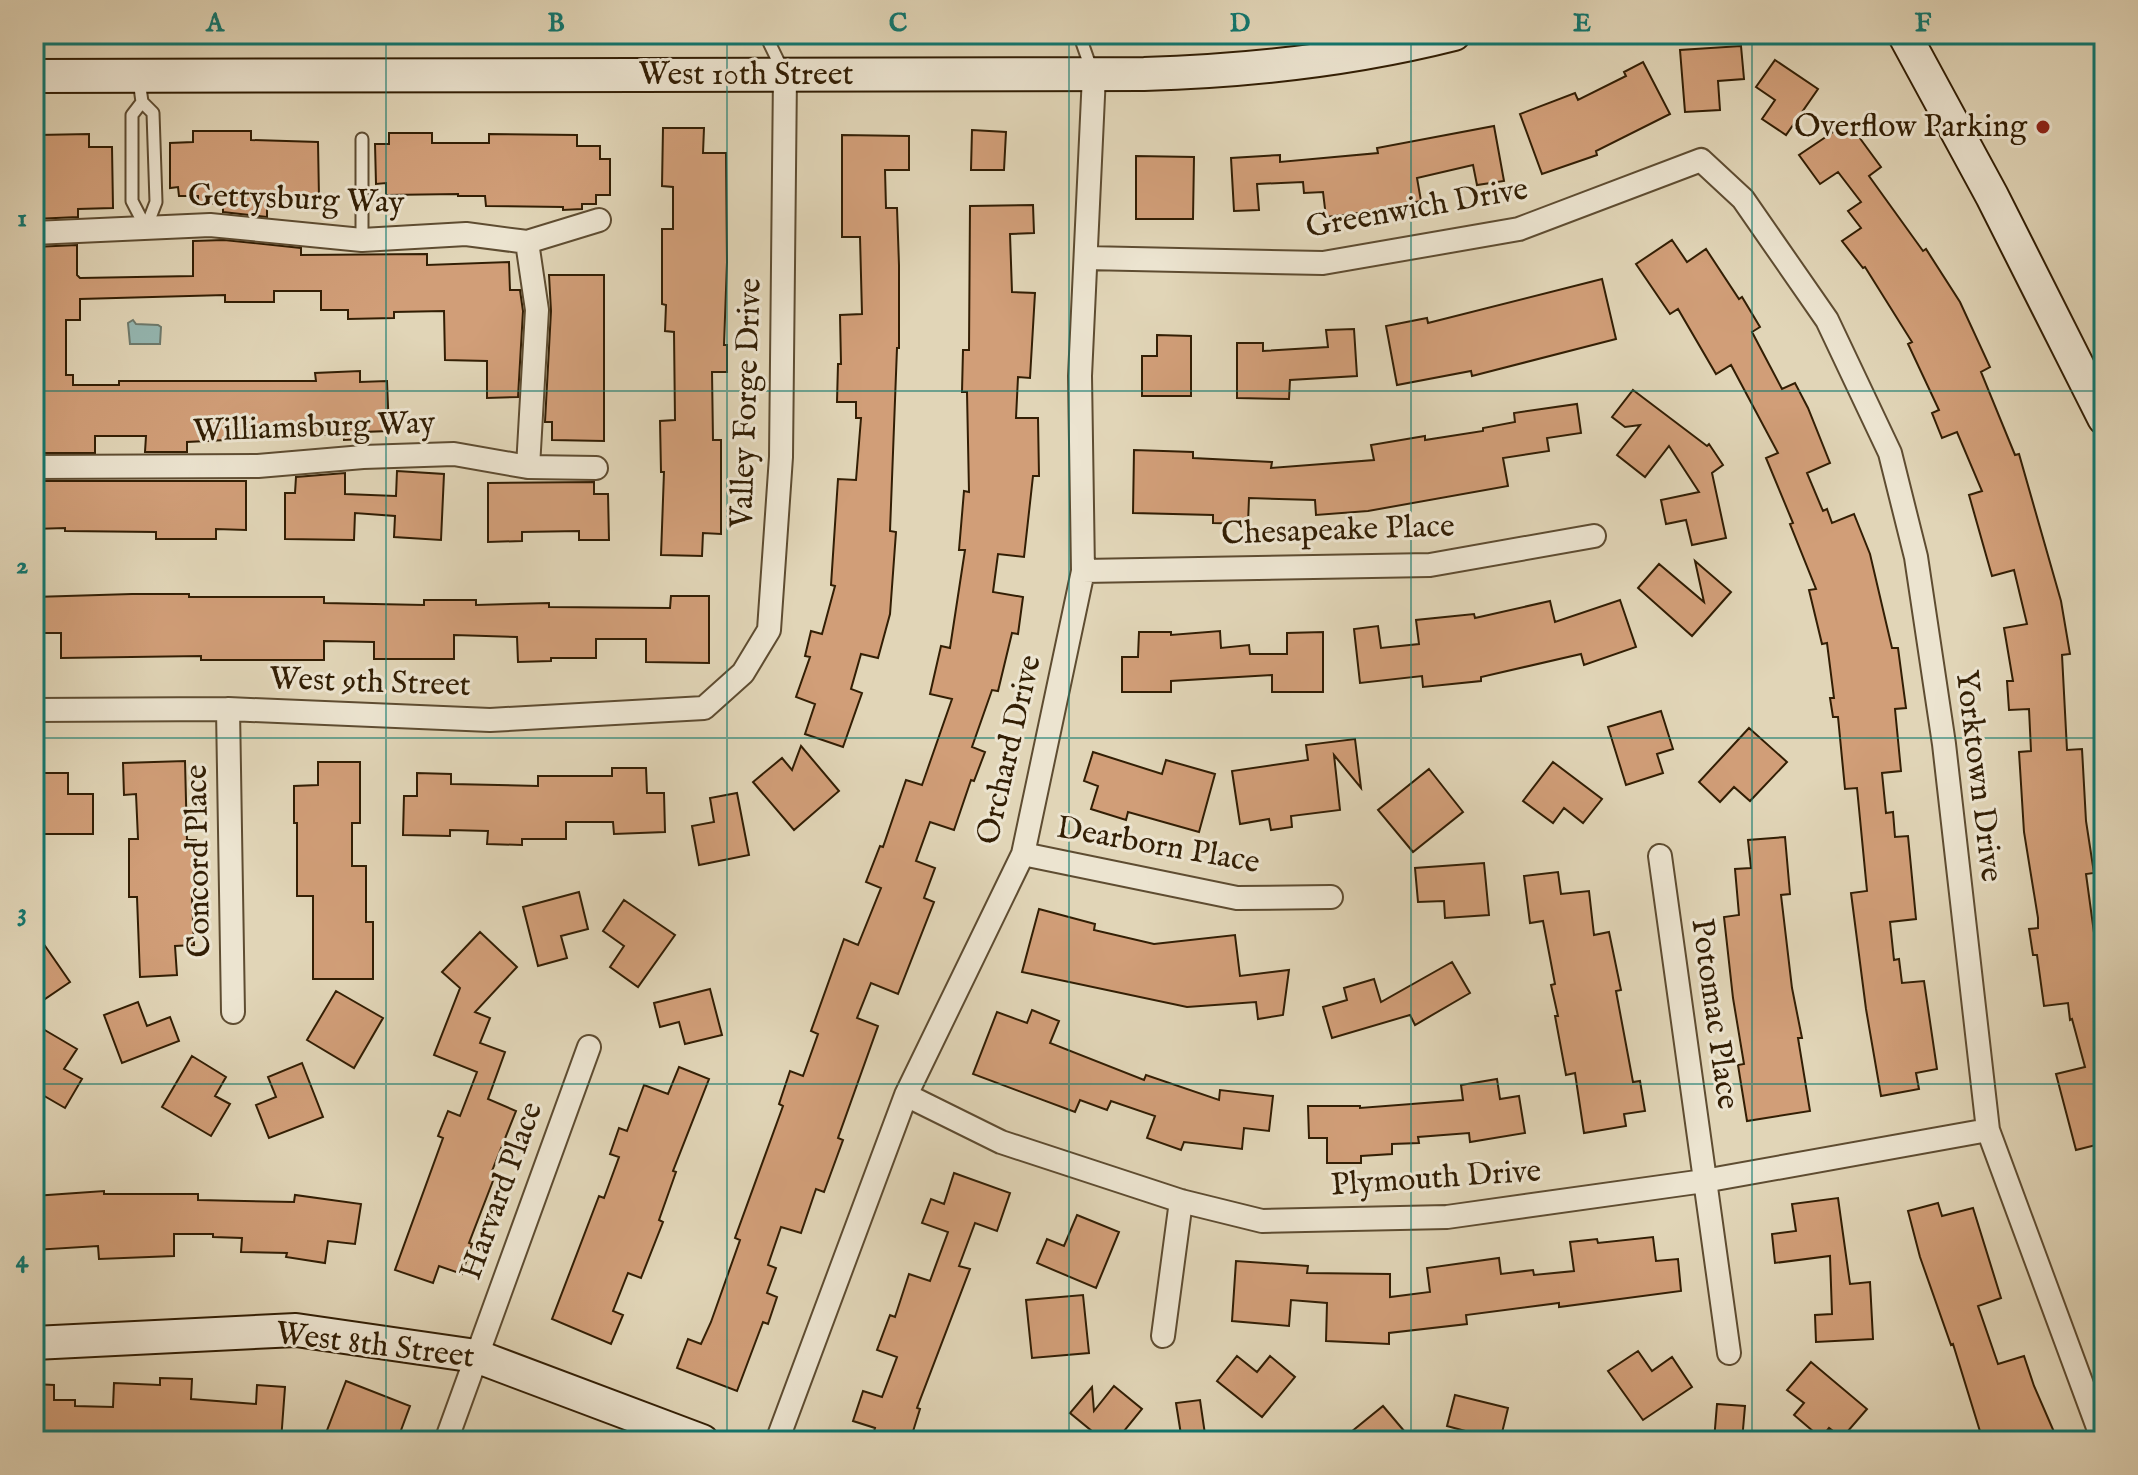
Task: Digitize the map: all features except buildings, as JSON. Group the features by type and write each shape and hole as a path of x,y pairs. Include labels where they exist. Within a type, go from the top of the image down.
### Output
{"street":[{"name":"West 10th Street","path":"34,76 140,89 785,75 1196,73 1290,66 1376,53 1454,34"},
{"path":"1904,34 1992,196 2104,418"},
{"name":"Valley Forge Drive","path":"704,708 743,673 769,630 781,457 785,75"},
{"name":"Orchard Drive","path":"777,1441 906,1095 1023,854 1083,571 1080,376 1094,75"},
{"name":"Greenwich Drive","path":"1086,258 1323,263 1519,229 1701,160"},
{"name":"Yorktown Drive","path":"1701,160 1743,199 1827,320 1890,453 1916,557 1944,744 1988,1130 2103,1441"},
{"name":"Gettysburg Way","path":"34,233 210,225 362,240 466,234 527,242 599,220"},
{"path":"527,242 537,310 528,467"},
{"name":"Williamsburg Way","path":"34,467 258,466 363,457 454,454 528,467 596,468"},
{"name":"Chesapeake Place","path":"1083,571 1430,565 1594,536"},
{"name":"West 9th Street","path":"34,710 228,709 490,720 704,708"},
{"name":"Concord Place","path":"228,709 233,1012"},
{"name":"Dearborn Place","path":"1023,854 1237,898 1331,897"},
{"name":"Potomac Place","path":"1660,856 1729,1353"},
{"name":"Harvard Place","path":"446,1441 589,1047"},
{"name":"Plymouth Drive","path":"906,1095 1001,1142 1181,1201 1262,1221 1447,1217 1704,1181 1988,1130"},
{"path":"1163,1336 1181,1201"},
{"name":"West 8th Street","path":"34,1343 296,1330 476,1356 702,1441"}],"lane":[{"path":"765,34 785,75"},
{"path":"1079,34 1094,75"},
{"path":"140,89 132,115 132,201 146,228"},
{"path":"140,89 153,113 156,202 146,228"},
{"path":"362,139 362,240"}],"water":[{"path":"133,320 136,324 161,327 160,344 130,344 128,323"}],"place":[{"name":"Overflow Parking","path":"2043,127"}]}
